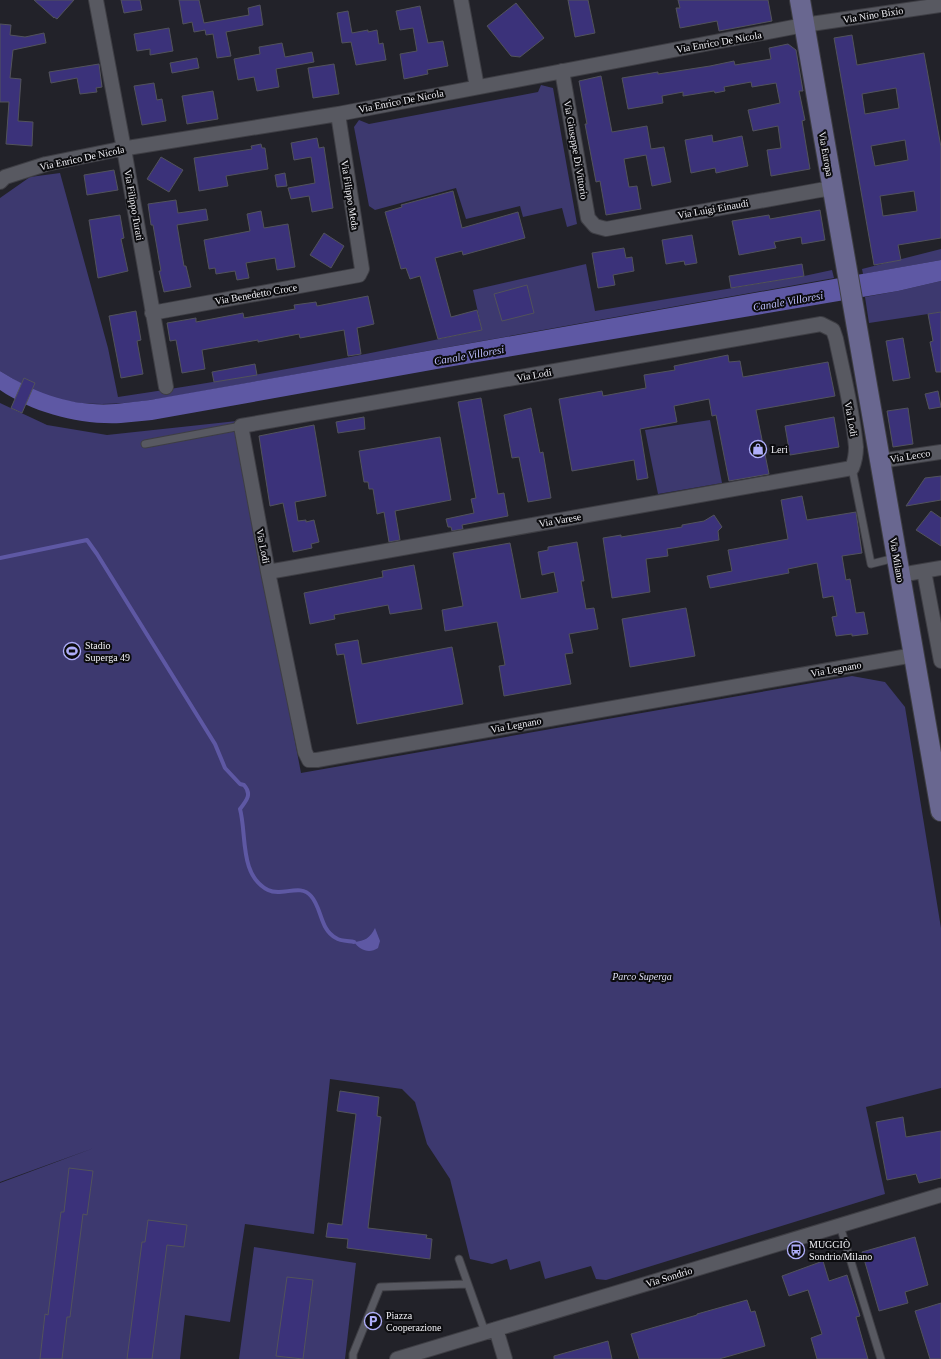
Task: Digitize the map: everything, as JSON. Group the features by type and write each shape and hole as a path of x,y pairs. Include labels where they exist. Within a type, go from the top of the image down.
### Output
{"street":[{"name":"Via Filippo Turati","path":"96,0 166,387"},
{"path":"461,0 477,87"},
{"name":"Via Europa","path":"800,0 853,307"},
{"name":"Via Nino Bixio","path":"804,26 941,4"},
{"name":"Via Enrico De Nicola","path":"0,182 5,177 46,164 124,149 338,114 804,26"},
{"name":"Via Giuseppe Di Vittorio","path":"562,71 588,218 595,226"},
{"name":"Via Filippo Meda","path":"338,114 362,269 359,275"},
{"name":"Via Luigi Einaudi","path":"595,226 606,229 832,189"},
{"name":"Via Benedetto Croce","path":"152,313 359,275"},
{"name":"Via Milano","path":"853,307 941,811"},
{"name":"Via Lodi","path":"268,572 241,426 821,324 833,330 836,339 856,448 855,462 852,468"},
{"name":"Via Lecco","path":"880,461 941,452"},
{"name":"Via Varese","path":"268,572 852,468"},
{"path":"898,566 924,571 941,568"},
{"path":"924,571 941,661"},
{"name":"Via Legnano","path":"268,572 305,752 309,760 317,760 914,655"},
{"name":"Via Sondrio","path":"397,1359 941,1195"},
{"path":"490,1330 505,1359"}],"lane":[{"path":"145,444 241,426"},
{"path":"852,468 870,564 898,566"},
{"path":"840,1226 881,1359"},
{"path":"459,1259 467,1284 490,1330"},
{"path":"353,1359 353,1354 380,1287 467,1284"}],"green space":[{"path":"541,85 553,88 577,224 567,227 562,208 523,217 520,206 466,219 456,188 375,210 369,206 354,127 359,120 369,124 538,92"},
{"path":"60,173 108,348 118,397 209,383 391,349 482,330 473,290 586,264 595,311 832,270 834,278 147,401 101,404 78,403 56,399 34,391 0,371 0,198 30,177"},
{"path":"941,249 941,260 863,274 862,269"},
{"path":"941,281 941,312 869,323 865,297"},
{"name":"Parco Superga","path":"0,403 47,425 107,435 237,421 239,445 301,773 852,676 885,682 905,707 941,928 941,1088 866,1107 885,1194 606,1280 596,1279 591,1266 545,1279 540,1261 510,1270 507,1259 492,1264 470,1259 450,1179 427,1144 415,1102 402,1089 330,1079 314,1234 245,1224 230,1322 185,1315 180,1359 0,1359 0,1183 94,1148 0,1182"},
{"path":"710,420 722,483 658,494 645,430"},
{"path":"254,1247 356,1263 345,1359 239,1359"}],"water":[{"name":"Canale Villoresi","path":"941,260 941,281 898,291 448,367 152,420 105,423 73,420 27,405 0,390 0,371 41,392 70,401 116,404 150,400"},
{"path":"375,928 380,941 378,948 375,950 368,951 362,949 354,942 367,938"}],"building":[{"path":"34,0 74,0 57,19"},
{"path":"121,0 140,0 142,10 124,13"},
{"path":"179,0 199,0 204,23 249,15 248,8 260,5 263,25 226,32 231,56 217,58 213,34 206,35 205,30 194,32 192,22 183,24"},
{"path":"568,0 588,0 595,33 575,37"},
{"path":"678,0 768,0 772,21 719,31 717,21 680,28 676,8 680,8"},
{"path":"516,3 544,38 520,57 511,56 487,26"},
{"path":"420,6 428,43 443,41 448,66 427,70 428,74 404,79 400,54 417,51 413,28 400,30 396,11"},
{"path":"348,11 352,33 377,30 379,44 383,43 386,60 356,65 351,42 342,43 337,13"},
{"path":"0,24 11,25 10,35 25,37 44,33 46,43 13,50 10,78 21,79 18,121 33,122 32,146 6,144 9,102 0,102"},
{"path":"169,28 173,51 150,55 150,49 137,51 134,34"},
{"path":"852,35 857,65 924,53 941,147 941,238 898,245 901,260 874,265 834,38","holes":["896,88 899,108 865,114 862,94","905,140 908,160 875,166 871,146","914,191 917,211 883,216 880,196"]},
{"path":"282,43 285,57 312,52 314,62 276,69 279,87 257,91 254,77 238,80 234,59 260,54 259,47"},
{"path":"788,44 796,50 803,91 799,91 805,120 802,121 810,169 771,176 767,150 781,148 778,126 753,131 748,110 780,103 776,83 752,87 751,82 724,87 725,91 715,93 714,91 683,96 683,92 662,96 663,103 628,109 622,78 658,72 658,74 734,61 735,65 771,59 769,48"},
{"path":"197,58 199,68 172,73 170,63"},
{"path":"99,64 102,87 96,88 97,92 80,94 77,78 51,83 49,72"},
{"path":"334,64 339,94 313,98 308,68"},
{"path":"601,76 612,132 647,126 651,149 664,147 671,182 652,186 646,155 624,159 629,187 637,186 641,209 606,215 600,181 596,182 585,124 587,124 579,81"},
{"path":"154,83 157,100 162,99 166,121 142,125 134,86"},
{"path":"213,91 218,119 187,124 182,96"},
{"path":"712,135 713,142 742,136 748,166 716,173 715,168 691,173 685,140"},
{"path":"317,138 319,148 324,147 333,208 312,212 309,196 291,199 288,188 315,183 311,157 294,160 291,143"},
{"path":"261,144 262,148 265,148 268,169 226,176 228,186 199,191 194,158 252,149 251,146"},
{"path":"161,157 183,170 169,192 147,179"},
{"path":"114,170 118,190 87,195 84,175"},
{"path":"285,173 287,186 277,187 275,175"},
{"path":"453,191 462,228 518,212 525,238 463,255 462,251 435,258 451,317 477,310 482,330 438,339 420,276 410,279 406,268 401,269 385,212 402,207 401,205"},
{"path":"176,200 178,213 206,209 208,220 177,225 184,266 186,266 191,287 164,292 148,204"},
{"path":"820,210 825,240 802,244 801,237 774,242 776,248 739,255 732,221 769,215 770,219"},
{"path":"261,211 264,228 288,224 295,267 277,270 275,258 246,263 249,278 237,280 235,271 216,274 215,268 209,269 204,240 250,231 247,214"},
{"path":"120,215 124,238 121,239 128,271 98,278 89,220"},
{"path":"324,233 344,246 331,268 310,255"},
{"path":"692,235 697,263 685,265 684,261 666,264 662,240"},
{"path":"624,248 626,258 632,257 634,271 613,275 615,285 598,288 592,253"},
{"path":"802,264 804,276 731,288 729,276"},
{"path":"527,285 534,313 502,321 494,294"},
{"path":"368,296 374,324 357,328 361,354 348,356 344,330 300,338 299,334 258,342 258,340 202,350 205,369 182,373 176,340 170,341 167,323 196,318 196,322 243,313 244,318 295,309 294,305 316,302 317,306"},
{"path":"136,311 141,340 137,341 143,374 121,378 109,316"},
{"path":"941,312 941,372 936,372 930,342 933,341 928,314"},
{"path":"903,338 910,378 893,381 886,341"},
{"path":"728,355 729,362 740,361 743,377 828,362 835,396 756,410 769,474 729,481 716,415 712,416 709,399 674,406 677,422 640,429 648,478 637,480 634,460 572,471 559,399 602,391 603,396 646,388 644,375 675,370 674,366"},
{"path":"255,364 257,375 214,382 212,372"},
{"path":"24,378 35,383 22,413 11,408"},
{"path":"938,391 941,407 929,409 925,394"},
{"path":"481,398 498,494 504,493 508,516 462,525 463,529 452,531 451,527 448,527 446,519 474,513 471,499 476,498 458,402"},
{"path":"531,408 540,453 543,452 551,498 528,502 519,457 512,458 504,415"},
{"path":"908,408 913,444 893,447 887,411"},
{"path":"364,417 365,429 338,433 336,422"},
{"path":"834,417 839,447 790,455 785,426"},
{"path":"314,425 326,496 295,502 298,521 306,520 306,522 314,520 319,542 311,544 312,548 293,552 283,503 270,506 259,436"},
{"path":"440,437 451,500 395,511 400,540 389,542 384,512 377,514 373,489 369,489 368,482 364,482 359,451"},
{"path":"941,476 941,500 906,506 925,478"},
{"path":"802,496 807,520 856,512 862,553 842,556 846,580 850,579 856,613 864,612 868,634 836,636 832,617 837,616 833,596 823,598 817,563 788,569 789,573 710,588 707,576 732,571 728,550 788,539 781,500"},
{"path":"931,511 941,518 941,546 916,530"},
{"path":"714,515 722,527 718,531 719,540 667,549 668,556 646,559 650,592 612,598 603,538 621,535 621,537 682,527 682,525 704,521"},
{"path":"577,542 584,581 581,581 586,609 594,608 598,629 569,634 573,653 565,654 571,684 504,696 499,666 505,665 497,622 445,631 442,610 463,606 453,553 510,543 521,599 558,592 554,572 542,575 538,552 548,550 548,547"},
{"path":"414,565 422,609 390,614 388,605 334,615 335,619 310,624 304,593 383,577 382,571"},
{"path":"686,608 695,656 630,667 622,619"},
{"path":"358,640 362,664 452,647 463,704 357,724 344,654 337,655 335,644"},
{"path":"340,1091 379,1097 377,1116 381,1117 368,1228 427,1235 426,1238 432,1239 430,1259 347,1248 348,1239 326,1237 328,1223 342,1225 356,1114 337,1111"},
{"path":"903,1117 906,1137 941,1131 941,1178 919,1183 916,1174 887,1180 876,1122"},
{"path":"69,1168 93,1171 87,1215 83,1214 70,1317 67,1317 62,1359 40,1359 45,1314 48,1315 61,1212 64,1212"},
{"path":"148,1220 187,1225 184,1247 167,1245 152,1359 127,1359 142,1242 145,1242"},
{"path":"915,1237 928,1285 905,1292 908,1303 879,1311 862,1252"},
{"path":"823,1261 829,1281 847,1275 860,1316 856,1317 868,1359 817,1359 811,1338 822,1334 808,1290 789,1296 782,1276"},
{"path":"287,1277 313,1280 303,1359 276,1356"},
{"path":"747,1300 751,1312 755,1311 765,1346 719,1359 639,1359 631,1334"},
{"path":"941,1303 941,1359 930,1359 915,1311"},
{"path":"608,1341 612,1359 554,1359 554,1356"}],"waterway":[{"path":"0,558 87,540 215,744 225,768 240,784 244,785 248,791 248,797 240,809 246,854 252,875 259,883 273,892 296,890 307,892 315,901 327,930 340,940 354,942"}],"place":[{"name":"Leri","path":"758,449"},
{"name":"Stadio Superga 49","path":"72,651"},
{"name":"MUGGIÒ Sondrio/Milano","path":"796,1250"},
{"name":"Piazza Cooperazione","path":"373,1321"}]}
